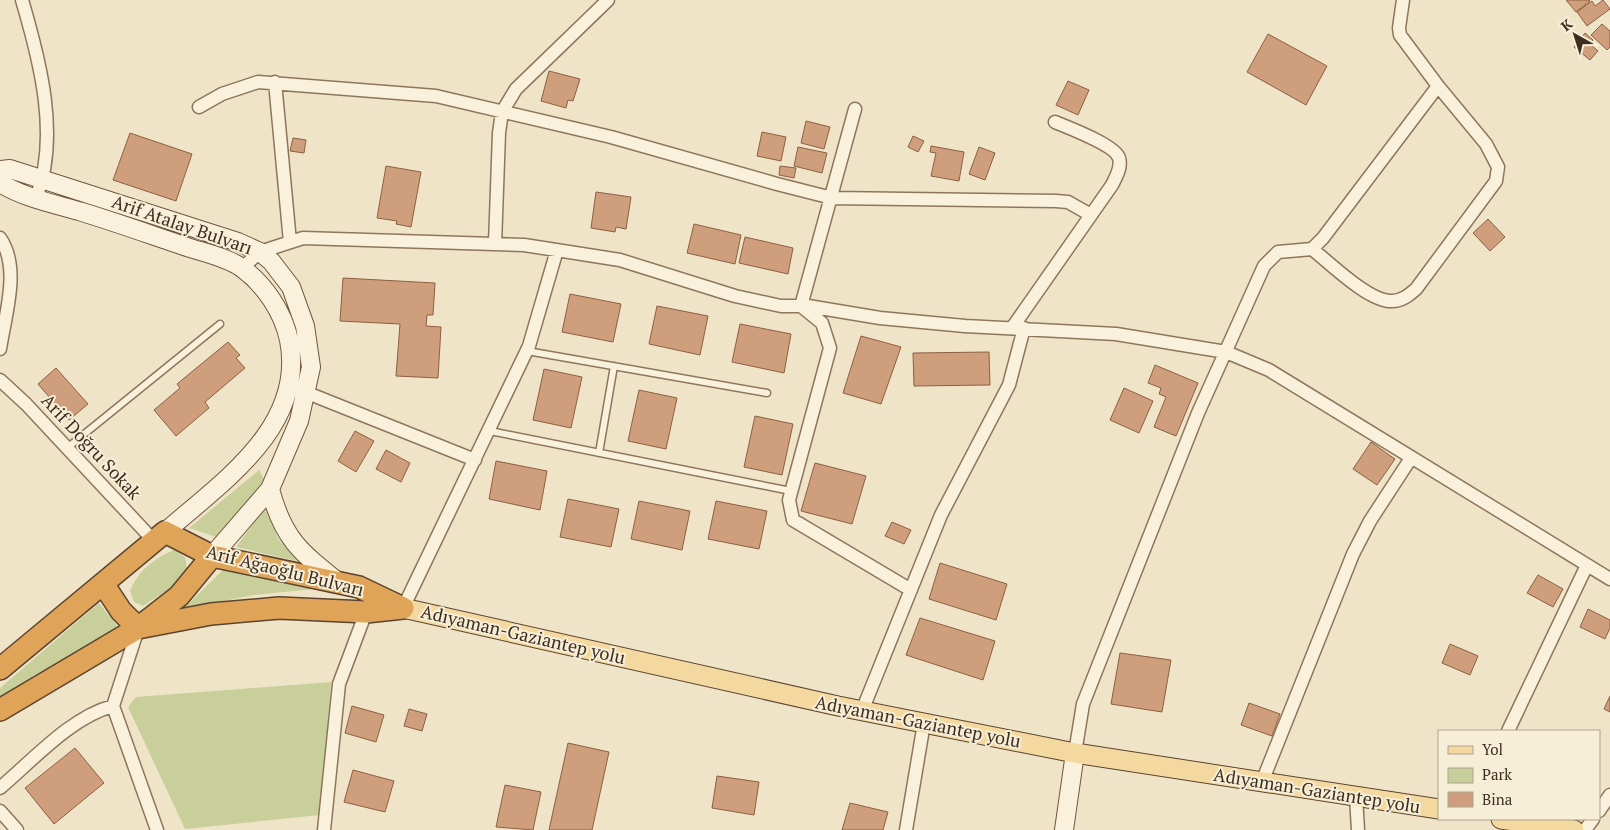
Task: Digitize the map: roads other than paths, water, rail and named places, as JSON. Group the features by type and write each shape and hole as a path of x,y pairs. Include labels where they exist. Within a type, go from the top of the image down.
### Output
{"highway":[{"name":"Arif Ağaoğlu Bulvarı","path":"160,536 212,556 360,587 403,608"},
{"path":"0,669 104,585 160,536"},
{"path":"104,585 121,611 138,628 179,596 212,556"},
{"name":"Arif Ağaoğlu Bulvarı","path":"0,710 138,628 211,614 279,608 366,612 403,608"}],"main road":[{"name":"Arif Atalay Bulvarı","path":"0,170 10,169 149,212 260,252 291,287 305,326 311,367 299,421 270,489 212,556"},
{"name":"Arif Atalay Bulvarı","path":"0,184 36,198 117,223 242,268 269,294 286,329 292,354 289,385 277,419 251,457 160,536"},
{"path":"270,489 277,515 295,545 338,582"},
{"name":"Adıyaman-Gaziantep yolu","path":"403,608 924,724 1075,753 1438,809"},
{"path":"1064,830 1075,753"},
{"path":"1508,820 1574,830"}],"street":[{"path":"22,0 35,42 48,133 43,179 36,198"},
{"path":"495,244 499,133 502,112 516,89 608,0"},
{"path":"1075,753 1083,704 1198,413 1264,266 1278,252 1312,249 1375,298 1392,301 1403,299 1416,289 1496,181 1498,167 1486,144 1438,86 1400,35 1399,14 1402,0"},
{"path":"199,107 244,85 258,82 436,96 611,137 832,198 1062,201 1068,202 1091,215"},
{"path":"275,82 290,242"},
{"path":"1312,249 1328,231 1438,86"},
{"path":"800,306 832,198 855,109"},
{"path":"862,711 941,515 1009,385 1018,328 1119,172 1120,159 1114,150 1054,122"},
{"path":"0,238 9,253 12,268 0,349"},
{"path":"242,268 260,252 303,238 524,245 620,260 735,296 781,306 800,306 880,318 1116,334 1226,352 1269,370 1610,579"},
{"path":"403,608 527,351 556,250"},
{"path":"800,306 822,323 830,348 789,500 793,520 911,590"},
{"name":"Arif Doğru Sokak","path":"0,380 67,448 160,536"},
{"path":"305,392 475,460"},
{"path":"1262,782 1353,554 1370,521 1411,458"},
{"path":"1508,730 1587,565"},
{"path":"324,830 338,684 366,612"},
{"path":"138,628 113,706 157,830"},
{"path":"0,788 78,722 95,711 113,706"},
{"path":"906,830 924,724"},
{"path":"1600,810 1610,795"},
{"path":"1356,796 1358,830"},
{"path":"0,811 17,830"}],"lane":[{"path":"67,448 220,324"},
{"path":"527,351 768,393"},
{"path":"599,452 614,366"},
{"path":"490,431 791,491"}]}
